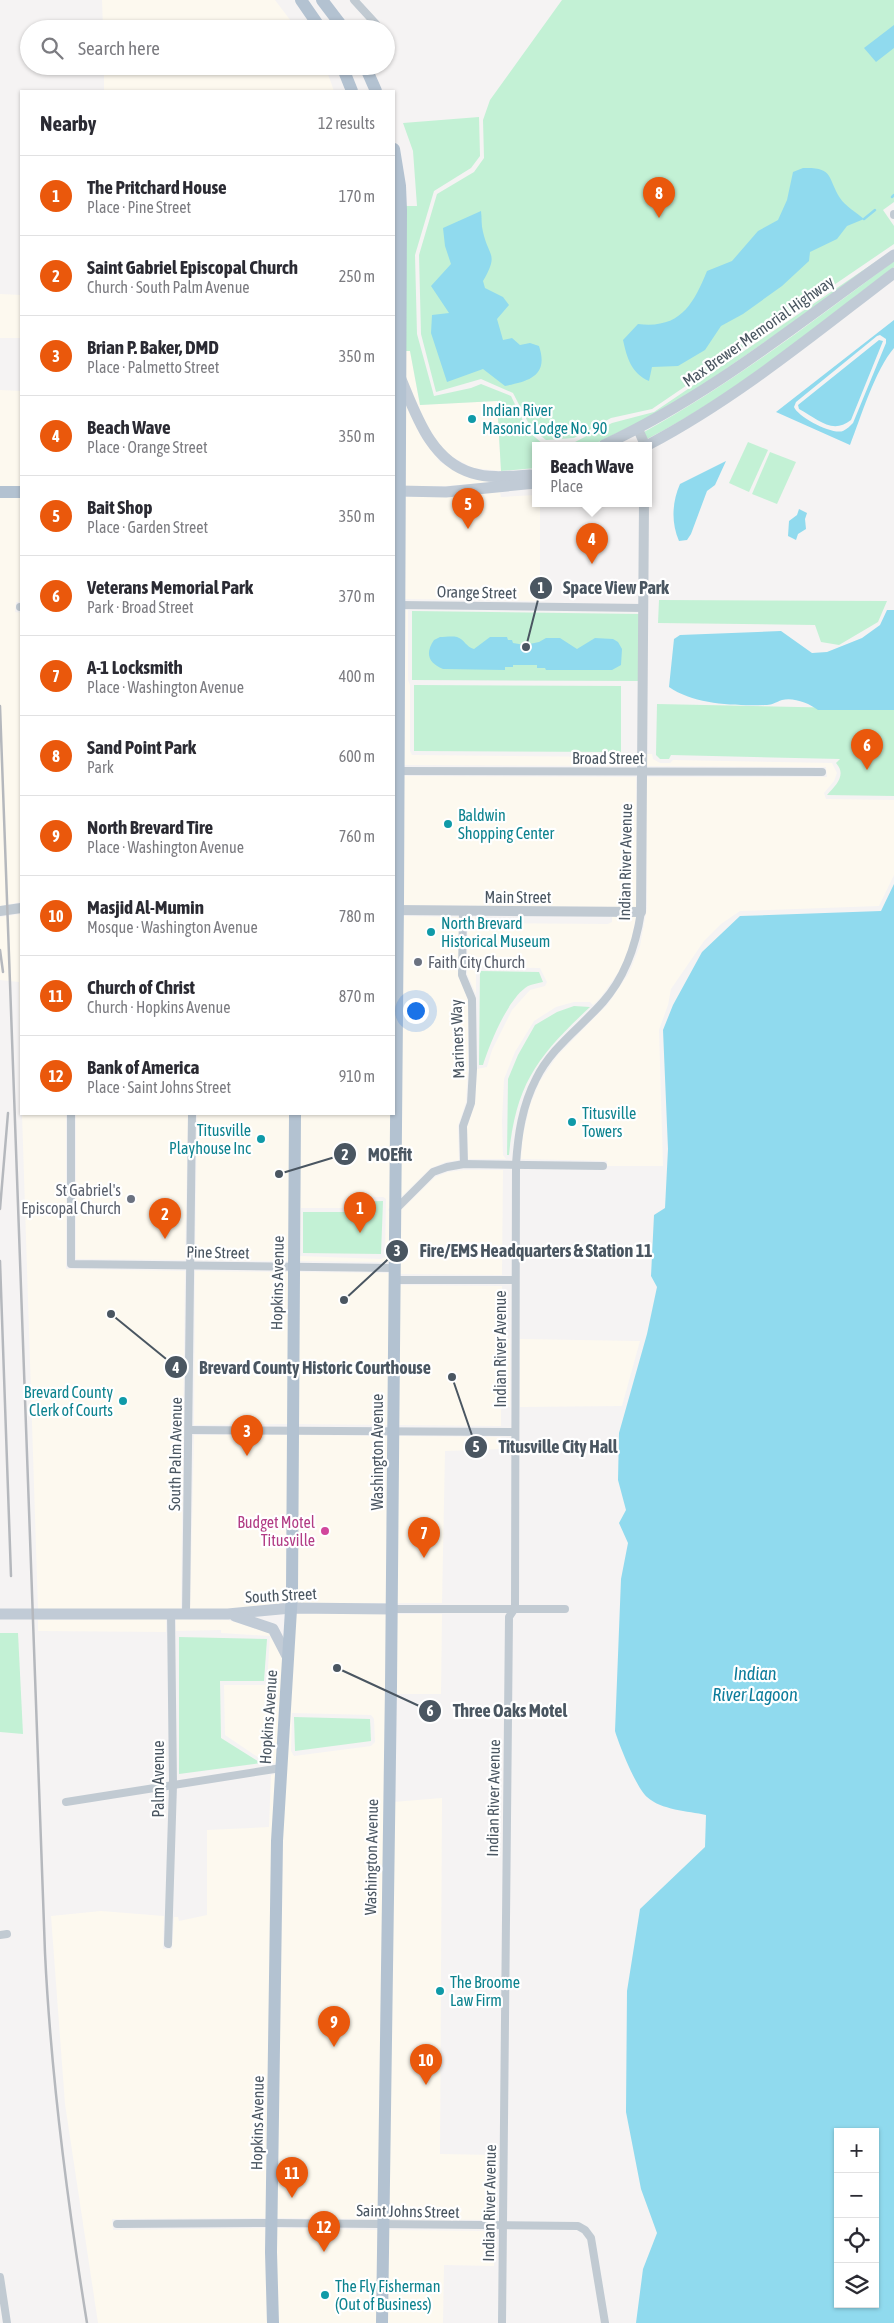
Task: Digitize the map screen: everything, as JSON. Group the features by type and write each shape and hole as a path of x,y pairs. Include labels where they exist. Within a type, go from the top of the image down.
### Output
{"main road":[{"path":"301,0 315,20"},
{"path":"322,0 337,20"},
{"path":"346,75 352,90"},
{"path":"369,75 376,90"},
{"name":"Washington Avenue","path":"382,2323 394,1430 396,771 400,605 396,492 400,376 395,169"},
{"name":"Max Brewer Memorial Highway","path":"610,442 686,403 742,366 894,255"},
{"name":"Max Brewer Memorial Highway","path":"652,442 690,423 750,383 894,273"},
{"path":"400,376 424,432 442,458 472,473 496,477 532,477"},
{"path":"396,492 446,492 490,488 532,478"},
{"path":"0,492 20,492"},
{"name":"Hopkins Avenue","path":"273,2323 272,2223 277,1841 291,1608 295,1115"},
{"name":"South Street","path":"0,1614 228,1614 291,1608 392,1609"},
{"path":"228,1614 273,1628 288,1658"}],"street":[{"path":"354,0 372,20"},
{"path":"638,429 644,442"},
{"name":"Indian River Avenue","path":"502,2323 509,1618 515,1608 515,1280 518,1134 536,1078 553,1052 604,1001 626,970 635,944 641,912 644,507"},
{"name":"Orange Street","path":"400,605 643,608"},
{"name":"Broad Street","path":"396,771 822,772"},
{"path":"0,911 20,908"},
{"name":"Main Street","path":"396,910 641,912"},
{"name":"Mariners Way","path":"463,912 462,975 472,999 473,1059 471,1103 463,1126 464,1164"},
{"name":"Pine Street","path":"71,1115 71,1264 294,1266 394,1274 515,1280"},
{"name":"South Palm Avenue","path":"186,1614 192,1115"},
{"path":"395,1210 433,1172 447,1167 464,1164 603,1166"},
{"path":"189,1430 515,1432"},
{"name":"South Street","path":"392,1609 565,1609"},
{"name":"Palm Avenue","path":"168,1944 173,1785 171,1614"},
{"path":"66,1802 281,1768"},
{"name":"Saint Johns Street","path":"117,2224 272,2223 578,2226 585,2230 591,2238 605,2323"},
{"path":"0,2277 5,2322"}],"shaded area":[{"path":"102,0 275,0 290,20 103,20"},
{"path":"104,75 328,75 334,90 104,90"},
{"path":"0,294 20,295 20,338 0,338"},
{"path":"404,351 410,351 420,405 497,401 501,471 473,468 445,453 428,429 404,374"},
{"path":"0,390 20,391 20,487 0,487"},
{"path":"404,399 420,435 440,462 470,478 493,482 446,486 404,486"},
{"path":"500,492 501,497 532,495 532,507 540,507 540,601 404,599 404,497 447,497"},
{"path":"0,497 20,497 20,602 16,602 15,612 20,613 20,902 0,906"},
{"path":"404,610 408,610 408,680 410,685 410,751 412,755 621,757 624,754 637,754 637,766 404,765"},
{"path":"646,754 652,754 653,759 660,763 670,763 673,760 832,763 837,773 834,781 824,793 826,799 894,800 894,875 879,906 740,911 721,924 704,941 671,989 668,1005 659,1030 663,1166 607,1166 607,1161 521,1159 523,1135 530,1105 540,1081 557,1056 608,1004 629,973 640,946 647,908 646,777 827,777 826,767 646,766"},
{"path":"404,776 636,777 637,907 403,905"},
{"path":"20,914 20,1041 19,982 0,980 0,917"},
{"path":"403,916 459,917 458,975 468,1000 468,1068 466,1102 458,1126 459,1160 446,1162 431,1168 400,1198"},
{"path":"468,917 475,917 479,923 608,924 612,922 612,917 636,917 631,942 622,967 601,997 593,1005 590,1002 574,1002 556,1007 534,1021 515,1052 504,1079 502,1121 503,1155 506,1159 468,1159 467,1127 475,1104 477,1069 487,1067 492,1050 512,1010 530,990 545,986 547,982 540,968 479,967 476,971 476,994 467,974"},
{"path":"22,1115 66,1115 66,1269 185,1271 181,1609 38,1609"},
{"path":"76,1115 188,1115 185,1260 76,1259"},
{"path":"197,1115 291,1115 289,1261 195,1260"},
{"path":"300,1115 391,1115 390,1207 388,1210 390,1212 390,1262 298,1261","holes":["347,1197 383,1197 386,1199 385,1257 381,1259 300,1256 301,1208 343,1208 344,1200"]},
{"path":"503,1170 502,1275 399,1274 399,1212 435,1177 448,1172"},
{"path":"195,1271 289,1272 287,1424 194,1425"},
{"path":"298,1272 390,1273 389,1425 297,1424"},
{"path":"399,1285 502,1286 502,1339 510,1339 510,1407 501,1407 501,1426 398,1425"},
{"path":"520,1339 640,1341 622,1406 520,1407"},
{"path":"194,1435 288,1435 286,1603 229,1609 190,1609"},
{"path":"297,1435 389,1436 387,1603 296,1603"},
{"path":"398,1436 501,1437 501,1449 445,1451 442,1603 397,1603"},
{"path":"295,1614 387,1614 378,2219 276,2218 282,1841","holes":["292,1713 371,1715 374,1719 375,1742 371,1746 294,1756 291,1751"]},
{"path":"397,1614 442,1614 441,1694 396,1694"},
{"path":"166,1619 166,1632 38,1631 38,1620"},
{"path":"176,1619 228,1620 270,1633 283,1659 276,1763 271,1764 271,1761 265,1762 225,1735 224,1685 267,1684 270,1636 221,1633 221,1630 176,1631"},
{"path":"276,1774 267,2218 112,2219 113,2230 267,2228 268,2323 98,2323 65,2104 51,1916 101,1911 164,1916 163,1949 172,1949 174,1917 178,1917 179,1921 207,1915 207,1830 269,1827 271,1775"},
{"path":"442,1798 440,2154 496,2155 495,2220 387,2219 393,1802"},
{"path":"276,2228 378,2230 377,2323 278,2323"},
{"path":"387,2230 494,2231 494,2266 444,2265 443,2323 386,2323"}],"green space":[{"path":"562,0 894,0 894,202 883,210 894,226 894,244 652,409 611,418 574,438 546,440 531,428 513,393 481,379 436,392 421,334 419,255 437,194 474,172 484,158 483,120 490,100"},
{"path":"479,117 480,156 471,168 434,191 415,255 417,334 434,396 481,384 511,396 528,431 541,442 532,442 532,468 501,471 497,401 420,405 410,351 404,351 406,206 417,206 413,151 403,123"},
{"path":"884,256 684,398 598,442 575,442 612,423 654,412"},
{"path":"894,261 894,267 744,380 680,421 647,439 644,432 741,372 803,329"},
{"path":"748,442 768,450 749,492 729,483"},
{"path":"770,452 796,462 777,504 752,494"},
{"path":"659,600 887,601 878,622 839,645 821,642 815,625 658,623"},
{"path":"412,611 640,614 639,681 412,680"},
{"path":"414,685 621,686 621,752 414,751"},
{"path":"657,704 894,709 894,796 827,795 839,780 840,772 836,763 840,759 671,755 669,759 660,759 656,755"},
{"path":"480,971 539,972 543,982 528,986 514,1000 495,1034 483,1065 479,1065"},
{"path":"574,1006 590,1007 557,1040 533,1072 517,1108 509,1155 507,1155 508,1079 518,1055 535,1025 557,1012"},
{"path":"383,1201 381,1254 303,1253 303,1212 347,1212 347,1202"},
{"path":"0,1633 18,1633 23,1734 0,1732"},
{"path":"179,1637 267,1639 264,1681 220,1681 221,1738 261,1763 179,1774"},
{"path":"294,1717 370,1719 371,1741 295,1751"}],"water":[{"path":"894,25 894,48 876,62 864,48"},
{"path":"803,168 820,169 825,172 831,179 842,201 864,219 847,226 837,239 810,252 809,261 782,286 743,314 721,326 705,350 678,366 652,367 649,381 643,378 631,364 623,340 638,324 652,325 665,323 683,312 696,294 707,271 732,261 758,231 778,220 787,200 793,172"},
{"path":"481,211 482,229 492,260 483,281 485,288 503,297 509,305 497,319 503,340 512,338 520,345 530,343 539,346 541,356 539,371 535,375 522,382 505,386 483,369 447,382 431,333 432,315 449,313 431,286 451,264 445,246 443,228"},
{"path":"894,320 894,348 887,357 875,381 850,445 776,412","holes":["880,335 886,339 853,423 847,428 838,432 824,428 808,420 797,411 794,407 796,402 877,336"]},
{"path":"879,340 883,341 851,420 838,426 831,426 799,409 798,405"},
{"path":"726,461 715,485 707,491 691,534 687,540 679,541 676,534 674,512 675,498 680,484"},
{"path":"799,509 807,513 805,519 806,529 798,534 796,540 788,536 789,521 797,515"},
{"path":"887,610 894,610 894,710 818,710 806,703 791,699 769,705 716,703 691,698 669,687 674,639 680,635 781,631 812,653 827,652 862,638 880,625"},
{"path":"440,637 457,637 474,649 490,637 507,637 513,643 525,645 539,642 546,638 560,638 577,649 595,638 613,639 618,642 622,649 621,665 612,670 546,670 545,668 537,668 537,665 513,665 513,667 505,667 505,670 443,669 434,664 429,657 431,645 434,640"},
{"name":"Indian River Lagoon","path":"894,884 894,2323 636,2323 643,2269 657,2233 641,2189 626,2112 627,1991 640,1909 705,1847 706,1815 660,1805 647,1797 624,1756 615,1731 621,1579 628,1543 619,1523 626,1510 618,1480 619,1433 647,1334 657,1287 651,1276 654,1215 665,1208 668,1149 663,1030 673,1005 702,952 740,916 881,911"}],"waterway":[{"path":"864,219 875,210"}],"railway":[{"path":"0,706 45,1953 51,2046 61,2138 87,2323"},
{"path":"0,950 3,972"},
{"path":"0,1209 8,1113"},
{"path":"0,1261 11,1576"}],"place":[{"name":"Sand Point Park","path":"659,218"},
{"name":"Indian River Masonic Lodge No. 90","path":"472,419"},
{"name":"Bait Shop","path":"468,529"},
{"name":"Beach Wave","path":"592,564"},
{"name":"Space View Park","path":"526,647"},
{"name":"Veterans Memorial Park","path":"867,770"},
{"name":"Baldwin Shopping Center","path":"448,824"},
{"name":"North Brevard Historical Museum","path":"431,932"},
{"name":"Faith City Church","path":"418,962"},
{"name":"Titusville Towers","path":"572,1122"},
{"name":"Titusville Playhouse Inc","path":"261,1139"},
{"name":"MOEfit","path":"279,1174"},
{"name":"St Gabriel's Episcopal Church","path":"131,1199"},
{"name":"The Pritchard House","path":"360,1233"},
{"name":"Saint Gabriel Episcopal Church","path":"165,1239"},
{"name":"Fire/EMS Headquarters & Station 11","path":"344,1300"},
{"name":"Brevard County Historic Courthouse","path":"111,1314"},
{"name":"Titusville City Hall","path":"452,1377"},
{"name":"Brevard County Clerk of Courts","path":"123,1401"},
{"name":"Brian P. Baker, DMD","path":"247,1456"},
{"name":"Budget Motel Titusville","path":"325,1531"},
{"name":"A-1 Locksmith","path":"424,1558"},
{"name":"Three Oaks Motel","path":"337,1668"},
{"name":"The Broome Law Firm","path":"440,1991"},
{"name":"North Brevard Tire","path":"334,2047"},
{"name":"Masjid Al-Mumin","path":"426,2085"},
{"name":"Church of Christ","path":"292,2198"},
{"name":"Bank of America","path":"324,2252"},
{"name":"The Fly Fisherman (Out of Business)","path":"325,2295"}]}
